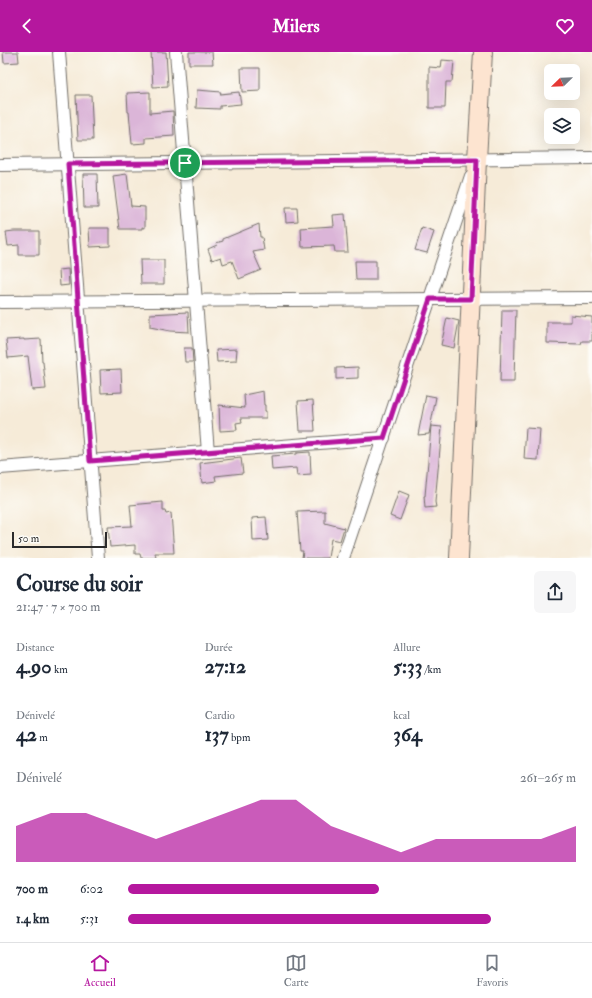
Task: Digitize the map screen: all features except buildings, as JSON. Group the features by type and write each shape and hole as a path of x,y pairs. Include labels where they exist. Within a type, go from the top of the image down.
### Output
{"main road":[{"path":"459,558 483,52"}],"street":[{"path":"59,52 98,558"},
{"path":"176,52 208,452"},
{"path":"0,165 592,158"},
{"path":"343,558 477,160"},
{"path":"0,302 592,298"},
{"path":"0,468 384,438"}],"route":[{"path":"477,160 471,299 430,299 384,438 90,461 68,164 185,163 477,160"}]}
